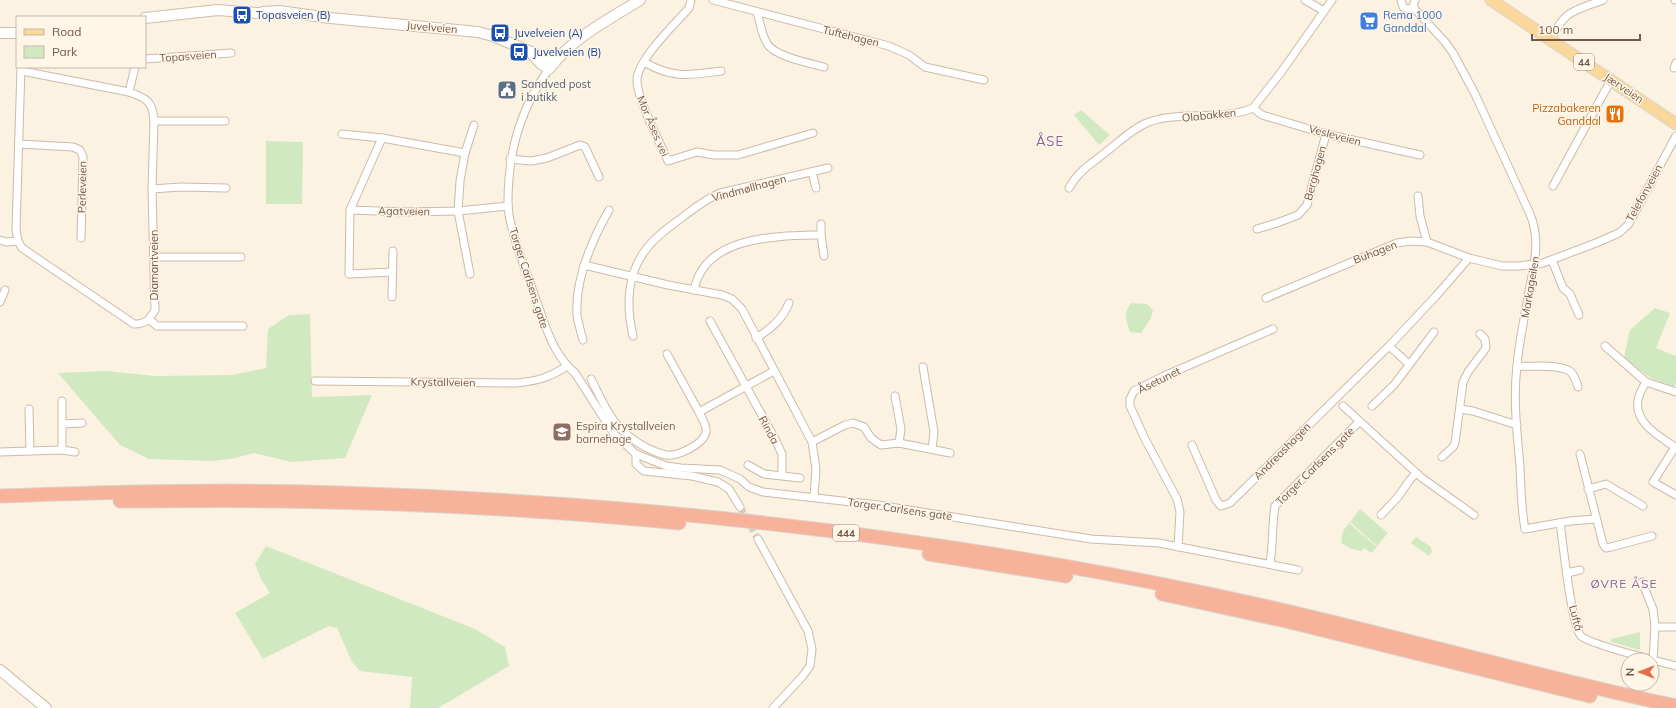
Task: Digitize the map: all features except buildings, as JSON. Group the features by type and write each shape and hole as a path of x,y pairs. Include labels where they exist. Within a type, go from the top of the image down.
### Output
{"highway":[{"name":"444","path":"0,496 208,491 337,492 494,499 651,511 846,533 1025,560 1194,591 1335,622 1620,694 1676,706"},
{"name":"444","path":"0,505 110,501 279,501 388,504 495,509 651,520 873,545 1093,581 1190,599 1409,650 1644,708"}],"main road":[{"name":"Jærveien","path":"1491,0 1676,124"}],"street":[{"name":"Torger Carlsens gate","path":"640,0 589,31 567,49 552,65 537,86 520,122 510,160 508,206 516,244 553,346 575,373 614,434 636,454 666,466 720,470 740,479 749,487 763,492 878,505 1091,539 1139,541 1298,570"},
{"name":"Mor Åses vei","path":"691,0 689,8 650,52 637,78 638,88 668,161 697,152 714,155 738,155 813,133"},
{"name":"Tuftehagen","path":"714,0 735,3 757,12 889,46 909,55 925,66 984,80"},
{"path":"1305,0 1324,11"},
{"path":"1253,108 1282,71 1332,0"},
{"name":"Markageilen","path":"1402,0 1402,4 1405,8 1414,4 1453,53 1475,94 1533,221 1536,237 1535,265 1517,366 1517,425 1522,513 1525,530 1560,523 1595,520"},
{"path":"1551,40 1560,21 1567,14 1603,0"},
{"name":"Juvelveien","path":"146,18 218,10 263,12 279,11 330,18 478,32 493,36 530,52 552,65"},
{"path":"757,12 768,46 775,51 824,68"},
{"path":"0,33 16,35"},
{"path":"0,36 16,35"},
{"name":"Topasveien","path":"146,59 231,53"},
{"path":"644,62 657,70 680,75 721,71"},
{"path":"129,92 135,68"},
{"name":"Diamantveien","path":"18,241 16,229 21,69 129,92 144,97 153,109 154,121 152,188 155,310 150,320"},
{"path":"1553,186 1611,80"},
{"name":"Vesleveien","path":"1253,108 1262,114 1326,134 1420,155"},
{"name":"Olabakken","path":"1069,188 1075,177 1088,166 1138,128 1149,122 1162,119 1230,113 1253,108"},
{"path":"154,121 225,121"},
{"path":"470,274 458,211 460,181 465,153 474,125"},
{"path":"342,134 382,138 465,153"},
{"name":"Berghagen","path":"1257,229 1298,215 1307,205 1326,134"},
{"name":"Telefonveien","path":"1535,265 1606,239 1623,229 1635,212 1676,136"},
{"path":"382,138 350,210 349,274 392,272"},
{"name":"Perleveien","path":"19,144 73,147 80,150 83,156 81,238"},
{"path":"510,160 530,161 547,158 580,145 585,147 599,177"},
{"name":"Vindmøllhagen","path":"633,336 628,302 633,276 639,260 647,248 669,227 707,198 720,193 828,168"},
{"path":"812,172 816,188"},
{"path":"152,188 226,188"},
{"path":"1418,196 1420,216 1427,242"},
{"name":"Agatveien","path":"350,210 406,212 458,211 508,206"},
{"path":"582,340 577,315 579,292 584,265 598,231 609,210"},
{"path":"821,224 824,256"},
{"path":"694,290 700,271 720,252 734,246 765,238 821,235"},
{"path":"0,240 6,242 18,241 22,248 134,324 143,324 150,320 157,326 243,326"},
{"name":"Buhagen","path":"1266,298 1388,246 1411,240 1427,242 1469,258 1502,266 1535,265"},
{"path":"392,297 393,251"},
{"path":"154,258 241,257"},
{"name":"Andreashagen","path":"1192,445 1216,500 1221,506 1230,503 1389,346 1469,258"},
{"path":"1552,260 1563,288 1570,294 1579,314"},
{"path":"584,265 722,295 732,300 742,309 812,442 816,468 814,497"},
{"path":"0,302 5,290"},
{"path":"756,338 767,332 780,319 786,311 789,303"},
{"name":"Rinda","path":"710,321 775,439 782,454 782,475"},
{"name":"Åsetunet","path":"1178,547 1180,512 1177,498 1144,437 1130,406 1130,399 1134,391 1164,376 1273,329"},
{"path":"1372,406 1394,386 1434,332"},
{"path":"1442,457 1453,447 1455,443 1465,377 1486,348 1485,339 1480,334"},
{"path":"1389,346 1409,364"},
{"path":"1605,346 1646,382 1676,392"},
{"path":"591,379 617,425 628,437 653,451 667,455 678,454 703,439 706,434 706,426 667,354"},
{"name":"Krystallveien","path":"315,381 516,383 537,380 553,375 568,366"},
{"path":"1517,366 1559,368 1569,371 1574,377 1578,387"},
{"path":"922,367 934,432 932,450"},
{"path":"699,412 774,371"},
{"path":"1646,382 1638,400 1639,416 1654,433 1676,447 1653,482 1676,495"},
{"path":"895,396 901,429 899,443"},
{"path":"62,401 62,450"},
{"path":"1343,406 1359,422"},
{"path":"29,409 30,451"},
{"path":"1460,409 1473,411 1517,425"},
{"name":"Torger Carlsens gate","path":"1270,564 1272,549 1272,521 1275,506 1359,422 1416,473 1474,515"},
{"path":"62,424 82,423"},
{"path":"812,442 845,425 853,423 864,427 871,438 878,444 884,445 899,443 950,453"},
{"path":"0,452 62,450 75,452"},
{"path":"636,454 636,464 644,471 692,476 718,482 729,489 740,507"},
{"path":"1580,454 1595,520 1603,544 1606,548 1652,536"},
{"path":"748,465 764,474 800,478"},
{"path":"1381,515 1398,497 1408,481 1416,473"},
{"path":"1588,489 1606,484 1643,506"},
{"name":"Luftå","path":"1560,523 1567,573 1578,632 1581,637 1625,652"},
{"path":"758,539 808,631 812,649 810,666 802,678 773,708"},
{"path":"1567,573 1580,570"},
{"path":"1642,582 1653,609 1655,627 1653,652"},
{"path":"1655,627 1676,627"},
{"name":"Luftå","path":"1660,662 1676,666"},
{"path":"0,670 46,708"}],"green space":[{"path":"1081,110 1110,135 1099,145 1074,115"},
{"path":"266,141 303,142 302,204 266,204"},
{"path":"1131,303 1147,304 1153,310 1151,318 1141,333 1130,332 1126,321 1127,310"},
{"path":"1655,308 1670,313 1656,348 1676,356 1676,383 1674,387 1647,375 1636,368 1624,357 1630,330"},
{"path":"310,314 312,397 372,395 345,458 291,462 254,453 231,459 212,461 149,459 120,445 58,373 106,371 155,376 232,375 266,368 268,329 289,315"},
{"path":"1360,509 1388,533 1377,546 1350,522"},
{"path":"1349,523 1377,547 1371,553 1364,548 1362,551 1352,549 1341,543 1343,531"},
{"path":"1416,537 1431,547 1432,552 1429,556 1411,543"},
{"path":"266,546 475,629 505,647 509,666 438,708 410,708 412,677 360,671 352,662 337,628 329,626 263,659 235,613 270,593 261,579 255,564"},
{"path":"1640,632 1640,650 1611,642 1611,639"}],"tunnel":[{"path":"740,507 758,539"}],"place":[{"name":"Topasveien (B)","path":"242,15"},
{"name":"Rema 1000 Ganddal","path":"1369,21"},
{"name":"Juvelveien (A)","path":"500,33"},
{"name":"Juvelveien (B)","path":"519,52"},
{"name":"Sandved post i butikk","path":"507,90"},
{"name":"Pizzabakeren Ganddal","path":"1615,114"},
{"name":"Espira Krystallveien barnehage","path":"562,432"}],"district":[{"name":"ÅSE","path":"1050,141"},
{"name":"ØVRE ÅSE","path":"1624,583"}]}
